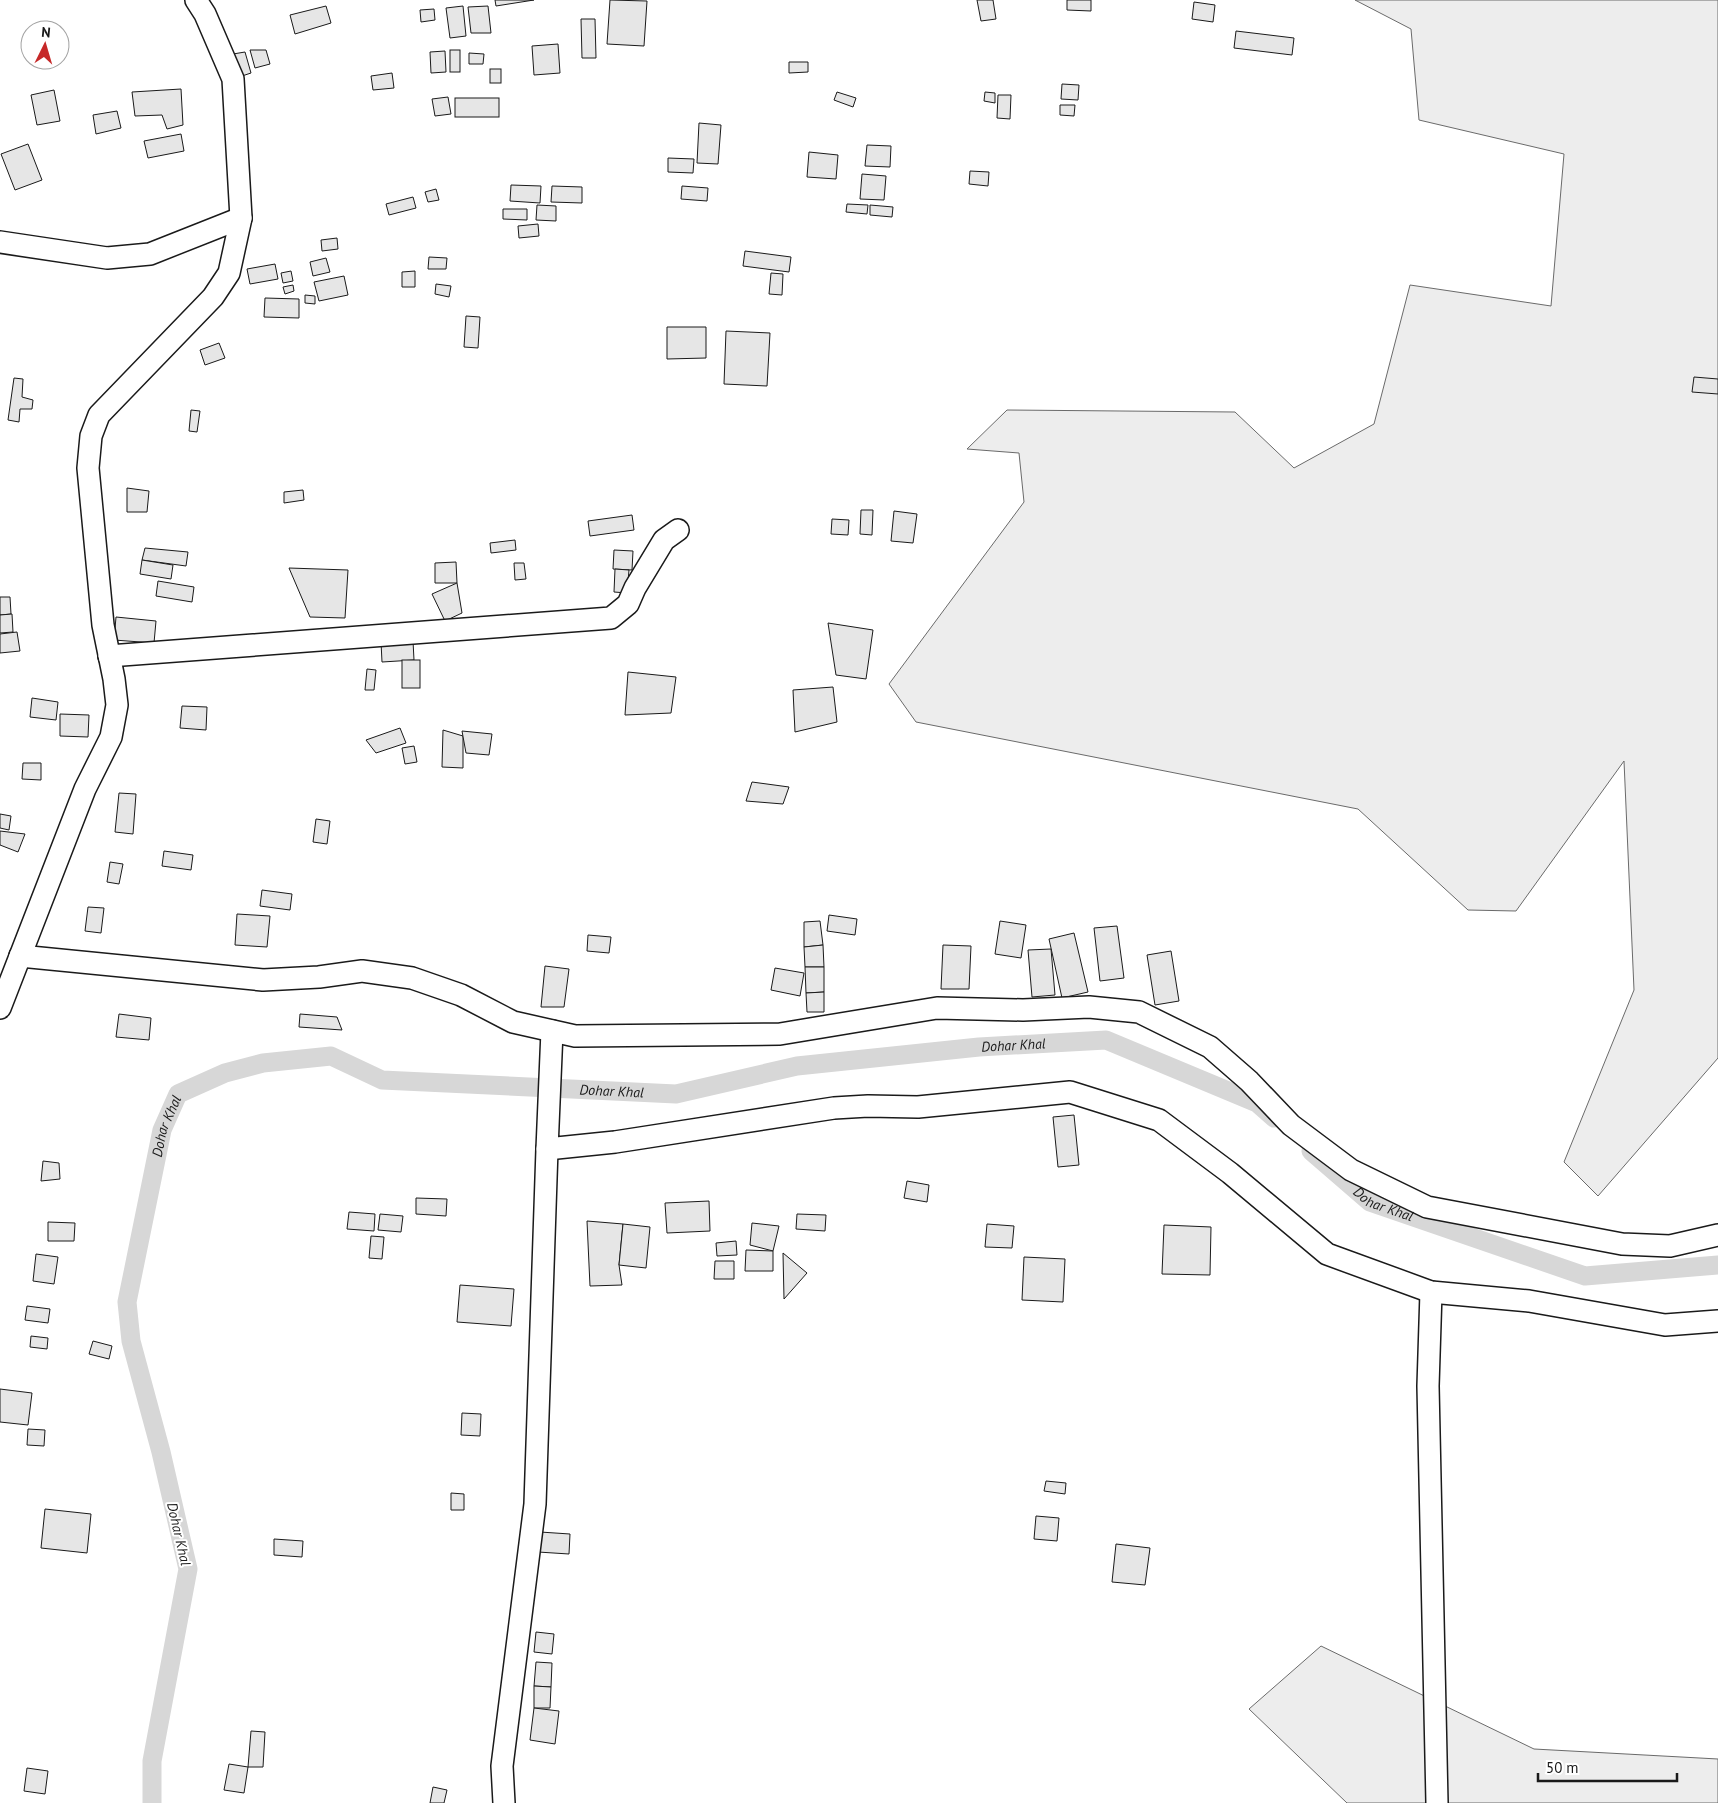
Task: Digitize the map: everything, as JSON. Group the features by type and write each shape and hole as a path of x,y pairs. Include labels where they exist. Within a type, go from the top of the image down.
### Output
{"street":[{"path":"0,1008 85,788 111,737 117,705 103,625 88,468 91,436 99,415 213,297 229,273 241,218 233,79 205,14 196,0"},
{"path":"0,242 107,258 150,254 241,218"},
{"path":"109,656 611,618 628,604 635,588 664,540 678,530"},
{"path":"20,956 263,980 319,977 362,971 412,978 461,995 513,1022 575,1036 630,1037 780,1034 937,1008 1022,1010 1088,1007 1139,1012 1210,1047 1249,1081 1291,1125 1351,1170 1427,1207 1622,1244 1670,1246 1718,1235"},
{"path":"504,1803 502,1766 535,1504 552,1031"},
{"path":"547,1149 615,1142 834,1108 868,1106 918,1107 1070,1092 1159,1120 1230,1174 1327,1254 1431,1292 1529,1301 1665,1325 1718,1321"},
{"path":"1431,1292 1428,1386 1437,1803"}],"shaded area":[{"path":"1355,0 1718,0 1718,1058 1598,1196 1564,1162 1634,990 1624,761 1516,911 1468,910 1358,809 916,722 889,684 1024,502 1019,453 967,449 1007,410 1235,412 1294,468 1374,424 1410,285 1551,306 1564,154 1419,120 1411,29"},
{"path":"1321,1646 1534,1749 1718,1759 1718,1803 1347,1803 1249,1709"}],"building":[{"path":"495,0 534,0 496,6"},
{"path":"610,0 647,1 644,46 607,44"},
{"path":"977,0 993,0 996,19 981,21"},
{"path":"1067,0 1091,0 1091,11 1067,10"},
{"path":"1194,2 1215,5 1213,22 1192,19"},
{"path":"326,6 331,23 295,34 290,15"},
{"path":"463,6 466,36 450,38 446,8"},
{"path":"488,6 491,33 471,33 468,7"},
{"path":"434,9 435,20 421,22 420,10"},
{"path":"581,19 595,19 596,58 582,58"},
{"path":"1236,31 1294,38 1292,55 1234,48"},
{"path":"558,44 560,73 534,75 532,46"},
{"path":"250,50 266,50 270,64 255,68"},
{"path":"450,50 460,50 460,72 450,72"},
{"path":"445,51 446,72 431,73 430,52"},
{"path":"245,52 251,73 236,78 233,54"},
{"path":"469,53 484,54 483,64 469,64"},
{"path":"789,62 808,62 808,72 789,73"},
{"path":"490,69 501,69 501,83 490,83"},
{"path":"392,73 394,88 373,90 371,76"},
{"path":"1062,84 1079,85 1078,100 1061,99"},
{"path":"181,89 183,125 167,129 162,115 135,116 132,92"},
{"path":"54,90 60,121 37,125 31,95"},
{"path":"837,92 856,98 853,107 834,100"},
{"path":"985,92 995,93 995,103 984,101"},
{"path":"998,95 1011,95 1010,119 997,118"},
{"path":"448,97 451,114 435,116 432,99"},
{"path":"455,98 499,98 499,117 455,117"},
{"path":"1060,105 1075,105 1074,116 1060,115"},
{"path":"117,111 121,128 96,134 93,115"},
{"path":"699,123 721,125 718,164 697,163"},
{"path":"181,134 184,151 148,158 144,141"},
{"path":"28,144 42,180 15,190 1,154"},
{"path":"867,145 891,146 890,167 865,166"},
{"path":"809,152 838,155 836,179 807,177"},
{"path":"668,158 694,159 693,173 668,172"},
{"path":"970,171 989,172 988,186 969,184"},
{"path":"862,174 886,176 884,200 860,199"},
{"path":"511,185 541,186 540,203 510,201"},
{"path":"552,186 582,187 582,203 551,202"},
{"path":"682,186 708,188 707,201 681,199"},
{"path":"436,189 439,200 428,202 425,192"},
{"path":"413,197 416,208 389,215 386,204"},
{"path":"847,204 868,205 867,214 846,212"},
{"path":"537,205 556,206 556,221 536,220"},
{"path":"870,205 893,207 892,217 870,215"},
{"path":"503,209 527,209 527,220 503,219"},
{"path":"538,224 539,236 519,238 518,226"},
{"path":"337,238 338,249 322,251 321,240"},
{"path":"745,251 791,257 789,272 743,266"},
{"path":"429,257 447,258 446,269 428,269"},
{"path":"326,258 330,272 313,276 310,262"},
{"path":"275,264 278,279 250,284 247,269"},
{"path":"291,271 293,281 283,283 281,273"},
{"path":"415,271 415,287 402,287 402,272"},
{"path":"771,273 783,274 782,295 769,294"},
{"path":"344,276 348,295 319,301 314,282"},
{"path":"436,284 451,286 449,297 435,294"},
{"path":"293,285 294,291 285,294 283,287"},
{"path":"305,295 315,296 315,304 305,303"},
{"path":"265,298 299,299 299,318 264,317"},
{"path":"466,316 480,317 478,348 464,347"},
{"path":"667,327 706,327 706,358 667,359"},
{"path":"726,331 770,333 767,386 724,384"},
{"path":"219,343 225,358 205,365 200,350"},
{"path":"1694,377 1718,379 1718,394 1692,392"},
{"path":"14,378 23,379 22,397 33,400 32,409 20,409 19,422 8,420"},
{"path":"191,410 200,411 197,432 189,431"},
{"path":"127,488 149,491 147,512 127,512"},
{"path":"303,490 304,500 284,503 284,492"},
{"path":"861,510 873,510 872,535 860,534"},
{"path":"894,511 917,514 913,543 891,541"},
{"path":"632,515 634,530 590,536 588,521"},
{"path":"832,519 849,520 848,535 831,534"},
{"path":"515,540 516,550 491,553 490,543"},
{"path":"145,548 188,552 186,566 142,560"},
{"path":"614,550 633,551 632,570 613,569"},
{"path":"142,560 173,565 171,579 140,574"},
{"path":"456,562 457,583 435,583 435,563"},
{"path":"514,563 524,563 526,579 515,580"},
{"path":"289,568 348,570 345,618 310,617"},
{"path":"615,569 629,570 627,593 614,592"},
{"path":"158,581 194,587 192,602 156,596"},
{"path":"457,583 462,613 445,621 432,594"},
{"path":"0,597 10,597 11,614 0,615"},
{"path":"12,614 13,632 0,633 0,615"},
{"path":"116,617 156,621 154,643 114,640"},
{"path":"828,623 873,630 866,679 836,675"},
{"path":"17,632 20,651 0,653 0,634"},
{"path":"413,641 414,660 382,662 381,642"},
{"path":"402,660 420,660 420,688 402,688"},
{"path":"367,669 376,670 374,690 365,690"},
{"path":"628,672 676,677 671,713 625,715"},
{"path":"833,687 837,722 795,732 793,690"},
{"path":"32,698 58,702 56,720 30,717"},
{"path":"182,706 207,707 206,730 180,728"},
{"path":"60,714 89,715 88,737 60,736"},
{"path":"400,728 406,743 376,753 366,740"},
{"path":"443,730 463,736 463,768 442,767"},
{"path":"462,731 492,734 489,755 466,753"},
{"path":"414,746 417,762 405,764 402,748"},
{"path":"23,763 41,763 41,780 22,779"},
{"path":"752,782 789,787 783,804 746,801"},
{"path":"119,793 136,794 133,834 115,832"},
{"path":"0,814 11,816 9,830 0,828"},
{"path":"316,819 330,821 327,844 313,842"},
{"path":"0,831 25,834 18,852 0,845"},
{"path":"164,851 193,855 191,870 162,866"},
{"path":"110,862 123,864 119,884 107,882"},
{"path":"262,890 292,894 290,910 260,906"},
{"path":"88,907 104,908 101,933 85,931"},
{"path":"237,914 270,916 267,947 235,945"},
{"path":"829,915 857,919 855,935 827,931"},
{"path":"820,921 823,945 804,947 804,922"},
{"path":"1000,921 1026,925 1021,958 995,954"},
{"path":"1117,926 1124,978 1100,981 1094,928"},
{"path":"1074,933 1088,992 1062,998 1049,939"},
{"path":"588,935 611,937 609,953 587,951"},
{"path":"823,945 824,967 805,967 804,947"},
{"path":"943,945 971,946 969,989 941,989"},
{"path":"1051,949 1055,995 1032,997 1028,950"},
{"path":"1171,951 1179,1001 1155,1005 1147,955"},
{"path":"545,966 569,969 564,1007 541,1007"},
{"path":"805,967 824,967 824,992 806,993"},
{"path":"775,968 804,973 800,996 771,990"},
{"path":"824,992 824,1012 807,1012 806,993"},
{"path":"119,1014 151,1018 149,1040 116,1037"},
{"path":"300,1014 337,1017 342,1030 299,1027"},
{"path":"1074,1115 1079,1165 1058,1167 1053,1117"},
{"path":"43,1161 59,1163 60,1179 41,1181"},
{"path":"907,1181 929,1185 927,1202 904,1198"},
{"path":"416,1198 447,1199 446,1216 416,1214"},
{"path":"709,1201 710,1231 667,1233 665,1203"},
{"path":"349,1212 375,1214 374,1231 347,1229"},
{"path":"380,1214 403,1216 401,1232 378,1230"},
{"path":"797,1214 826,1215 825,1231 796,1229"},
{"path":"587,1221 623,1224 619,1265 622,1285 590,1286"},
{"path":"48,1222 75,1223 74,1241 48,1241"},
{"path":"752,1223 779,1226 773,1251 750,1245"},
{"path":"623,1224 650,1227 646,1268 619,1265"},
{"path":"987,1224 1014,1226 1012,1248 985,1247"},
{"path":"1164,1225 1211,1227 1210,1275 1162,1274"},
{"path":"371,1236 384,1237 382,1259 369,1258"},
{"path":"736,1241 737,1255 717,1256 716,1243"},
{"path":"746,1250 773,1251 773,1271 745,1271"},
{"path":"783,1253 807,1273 784,1299"},
{"path":"36,1254 58,1257 54,1284 33,1281"},
{"path":"1024,1257 1065,1259 1063,1302 1022,1300"},
{"path":"715,1261 734,1261 734,1279 714,1279"},
{"path":"460,1285 514,1289 511,1326 457,1322"},
{"path":"27,1306 50,1309 48,1323 25,1320"},
{"path":"31,1336 48,1338 47,1349 30,1347"},
{"path":"93,1341 112,1346 109,1359 89,1354"},
{"path":"0,1389 32,1393 28,1425 0,1422"},
{"path":"462,1413 481,1414 480,1436 461,1435"},
{"path":"28,1429 45,1430 44,1446 27,1445"},
{"path":"1046,1481 1066,1483 1065,1494 1044,1491"},
{"path":"451,1493 464,1494 464,1510 451,1510"},
{"path":"45,1509 91,1514 87,1553 41,1548"},
{"path":"1036,1516 1059,1518 1057,1541 1034,1539"},
{"path":"540,1532 570,1534 569,1554 538,1552"},
{"path":"274,1539 303,1541 302,1557 274,1555"},
{"path":"1116,1544 1150,1548 1145,1585 1112,1582"},
{"path":"536,1632 554,1634 552,1654 534,1652"},
{"path":"536,1662 552,1663 551,1687 534,1686"},
{"path":"534,1686 551,1687 550,1708 534,1708"},
{"path":"534,1708 559,1711 555,1744 530,1740"},
{"path":"251,1731 265,1732 263,1767 248,1767"},
{"path":"229,1764 248,1767 244,1793 224,1790"},
{"path":"27,1768 48,1771 45,1794 24,1791"},
{"path":"433,1787 447,1790 444,1803 430,1803"}],"waterway":[{"name":"Dohar Khal","path":"152,1803 152,1761 188,1569 161,1452 131,1341 127,1302 162,1130 178,1094 225,1073 263,1063 331,1056 382,1080 676,1094 797,1066 979,1047 1106,1040 1257,1103 1274,1118"},
{"name":"Dohar Khal","path":"1311,1151 1370,1202 1585,1276 1718,1265"}]}
